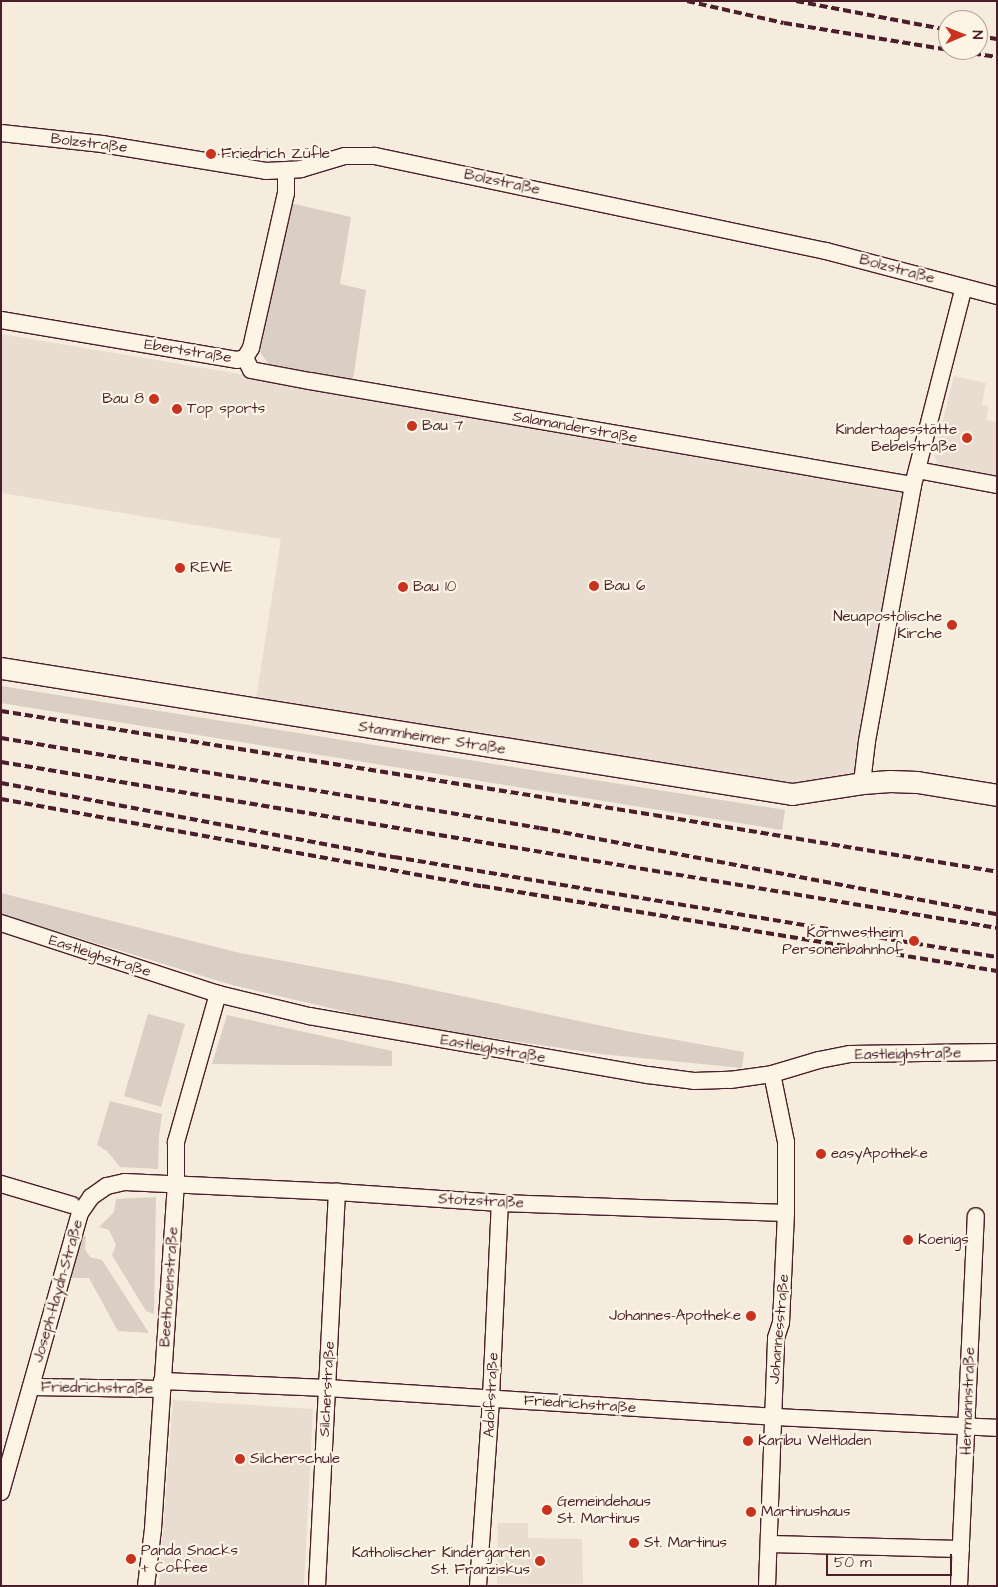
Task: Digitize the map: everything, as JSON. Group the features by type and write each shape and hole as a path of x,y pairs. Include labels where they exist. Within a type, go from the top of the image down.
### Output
{"main road":[{"name":"Stammheimer Straße","path":"1,668 792,794 862,783 917,782 997,795"}],"street":[{"name":"Bolzstraße","path":"1,133 102,144 266,171 286,172 345,156 375,156 826,251 997,296"},
{"name":"Ebertstraße","path":"1,320 237,360 245,358 251,348 284,202 286,172"},
{"path":"862,783 867,741 915,477 964,287"},
{"name":"Salamanderstraße","path":"245,358 252,370 310,381 915,477 997,485"},
{"name":"Eastleighstraße","path":"1,923 218,994 309,1016 648,1075 694,1081 730,1080 772,1074 804,1063 850,1054 997,1052"},
{"name":"Beethovenstraße","path":"146,1586 152,1529 176,1184 176,1142 218,994"},
{"name":"Johannesstraße","path":"767,1586 776,1338 781,1323 786,1213 786,1142 772,1074"},
{"name":"Joseph-Haydn-Straße","path":"1,1492 80,1213 91,1196 108,1186 125,1182 176,1184"},
{"path":"1,1184 72,1205"},
{"name":"Stotzstraße","path":"176,1184 500,1203 786,1213"},
{"name":"Silcherstraße","path":"318,1586 337,1192"},
{"name":"Adolfstraße","path":"478,1586 491,1398 500,1203"},
{"name":"Hermannstraße","path":"959,1586 968,1426 976,1216"},
{"name":"Friedrichstraße","path":"32,1387 162,1385 327,1388 773,1417 997,1428"},
{"path":"769,1544 961,1549"}],"shaded area":[{"path":"290,203 351,217 340,284 366,290 353,380 269,365 260,352"},
{"path":"1,334 917,488 855,785 793,790 256,699 281,539 1,493"},
{"name":"Kindertagesstätte Bebelstraße","path":"954,376 986,383 982,405 989,406 986,420 997,422 997,479 945,469 938,464 934,455"},
{"path":"1,686 785,810 782,830 1,703"},
{"path":"1,893 240,953 391,981 626,1031 744,1052 742,1068 601,1054 399,1024 232,985 1,914"},
{"path":"148,1014 185,1024 161,1107 124,1096"},
{"path":"227,1015 392,1051 392,1066 212,1064"},
{"path":"110,1101 162,1114 158,1169 120,1167 107,1151 97,1145"},
{"path":"156,1197 154,1314 146,1311 112,1255 116,1245 109,1230 99,1227 114,1212 116,1199"},
{"path":"80,1234 86,1237 85,1249 90,1257 102,1260 149,1333 118,1331 89,1278 70,1278"},
{"name":"Silcherschule","path":"173,1400 313,1409 304,1586 159,1586"},
{"name":"Katholischer Kindergarten St. Franziskus","path":"498,1523 528,1523 528,1538 582,1539 583,1584 497,1584"}],"railway":[{"path":"687,1 784,23 938,48"},
{"path":"796,1 938,28"},
{"path":"988,38 997,39"},
{"path":"988,56 997,57"},
{"path":"1,711 654,815 997,872"},
{"path":"1,738 540,828 997,914"},
{"path":"1,762 997,928"},
{"path":"1,783 394,857 997,957"},
{"path":"1,799 482,886 997,971"}],"place":[{"name":"Friedrich Züfle","path":"211,154"},
{"name":"Bau 8","path":"154,399"},
{"name":"Top sports","path":"177,409"},
{"name":"Bau 7","path":"412,426"},
{"name":"Kindertagesstätte Bebelstraße","path":"967,438"},
{"name":"REWE","path":"180,568"},
{"name":"Bau 6","path":"594,586"},
{"name":"Bau 10","path":"403,587"},
{"name":"Neuapostolische Kirche","path":"952,625"},
{"name":"Kornwestheim Personenbahnhof","path":"914,941"},
{"name":"easyApotheke","path":"821,1154"},
{"name":"Koenigs","path":"908,1240"},
{"name":"Johannes-Apotheke","path":"751,1316"},
{"name":"Karibu Weltladen","path":"748,1441"},
{"name":"Silcherschule","path":"240,1459"},
{"name":"Gemeindehaus St. Martinus","path":"547,1510"},
{"name":"Martinushaus","path":"751,1512"},
{"name":"St. Martinus","path":"634,1543"},
{"name":"Panda Snacks + Coffee","path":"131,1559"},
{"name":"Katholischer Kindergarten St. Franziskus","path":"540,1561"}]}
